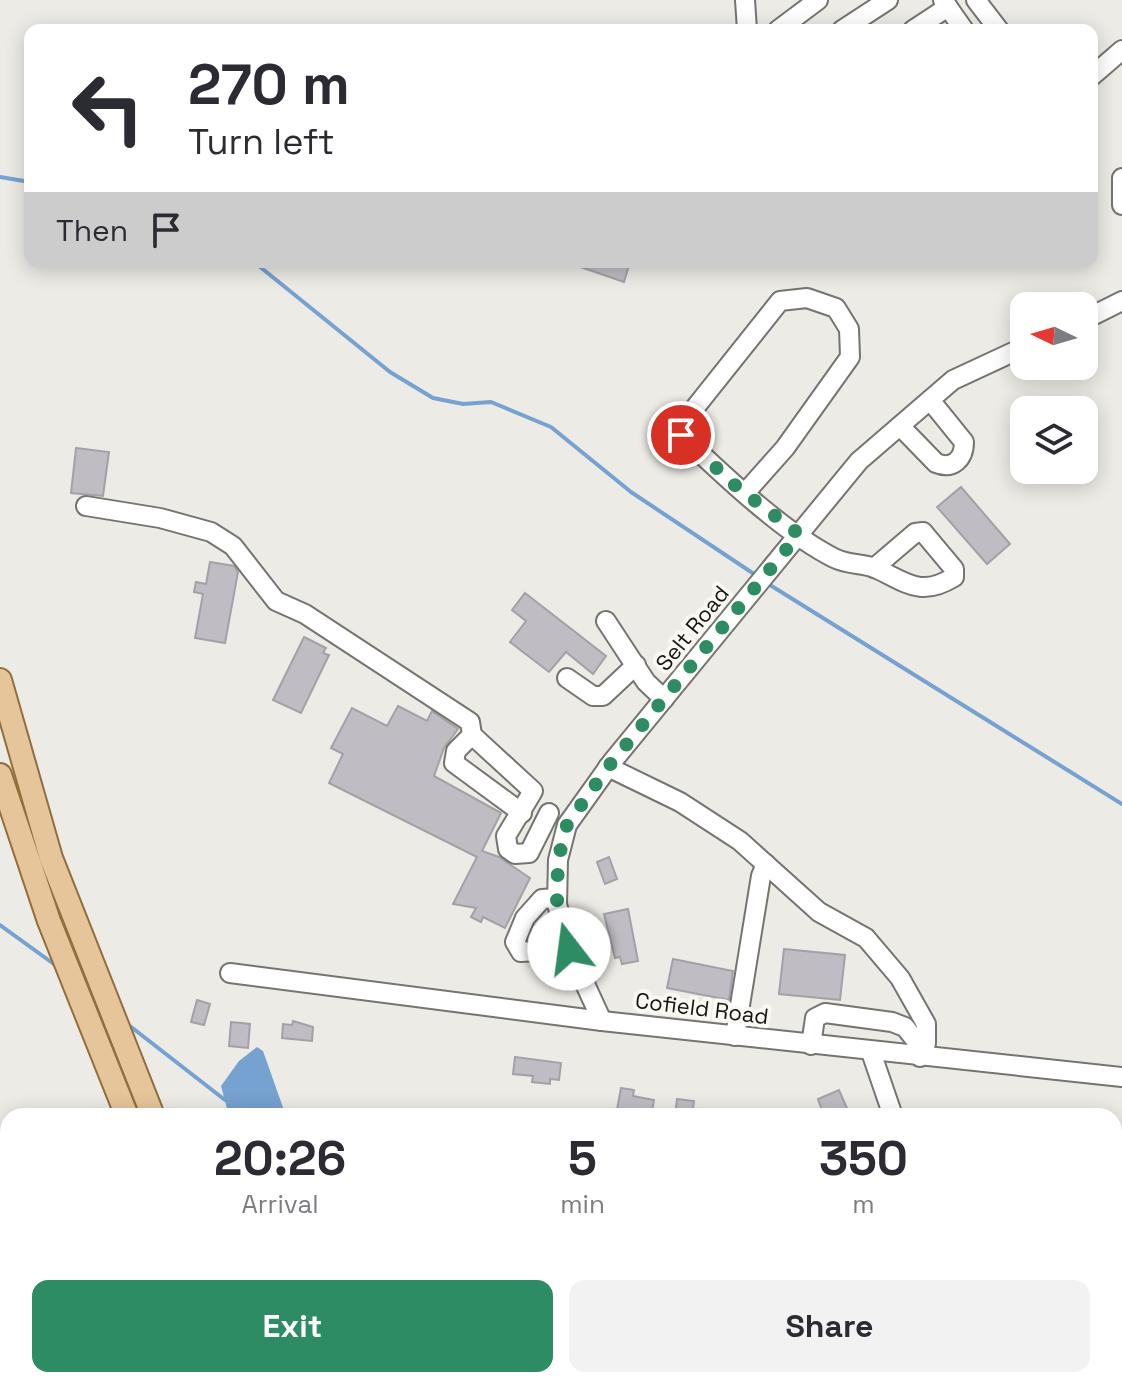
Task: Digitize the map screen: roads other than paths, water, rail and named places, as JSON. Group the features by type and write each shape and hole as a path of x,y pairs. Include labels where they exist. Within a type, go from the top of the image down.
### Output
{"main road":[{"path":"0,680 51,858 150,1108"},
{"path":"0,775 49,921 124,1108"}],"street":[{"path":"745,0 747,24"},
{"path":"786,24 818,0"},
{"path":"851,24 888,0"},
{"path":"976,0 994,24"},
{"path":"920,24 945,4 960,24"},
{"path":"1098,71 1122,50"},
{"path":"1122,178 1122,205"},
{"path":"745,493 785,448 850,357 849,329 836,308 807,298 780,301 686,419 681,435 745,493 832,557 852,565 874,568"},
{"path":"1098,313 1122,301"},
{"name":"Selt Road","path":"602,1021 569,949 557,898 558,860 567,825 608,767 859,461 953,380 1010,354"},
{"path":"900,426 936,463 943,466 956,463 964,454 964,442 930,400"},
{"path":"86,506 160,518 211,532 233,546 276,601 305,614 470,722 472,735 533,791 505,841 508,849 521,854 529,853 549,813"},
{"path":"606,621 646,682 664,699"},
{"path":"567,678 593,696 603,696 636,665"},
{"path":"472,735 456,751 454,763 526,807 549,813 567,825"},
{"path":"608,767 680,802 740,841 819,912 858,933 880,951 926,1024 926,1043 920,1051 905,1027 892,1022 818,1014 812,1023 811,1045"},
{"path":"735,1036 766,864"},
{"path":"557,898 542,899 525,918 515,942 521,952 569,949"},
{"name":"Cofield Road","path":"230,973 602,1021 871,1052 920,1051 1122,1077"},
{"path":"871,1052 888,1108"}],"water":[{"path":"257,1047 263,1051 283,1108 227,1108 221,1086 239,1061"}],"waterway":[{"path":"0,177 24,181"},
{"path":"261,268 390,372 433,398 463,404 491,402 551,427 631,492 754,574"},
{"path":"770,585 1122,804"},
{"path":"0,925 58,967"},
{"path":"126,1023 225,1100"}]}
